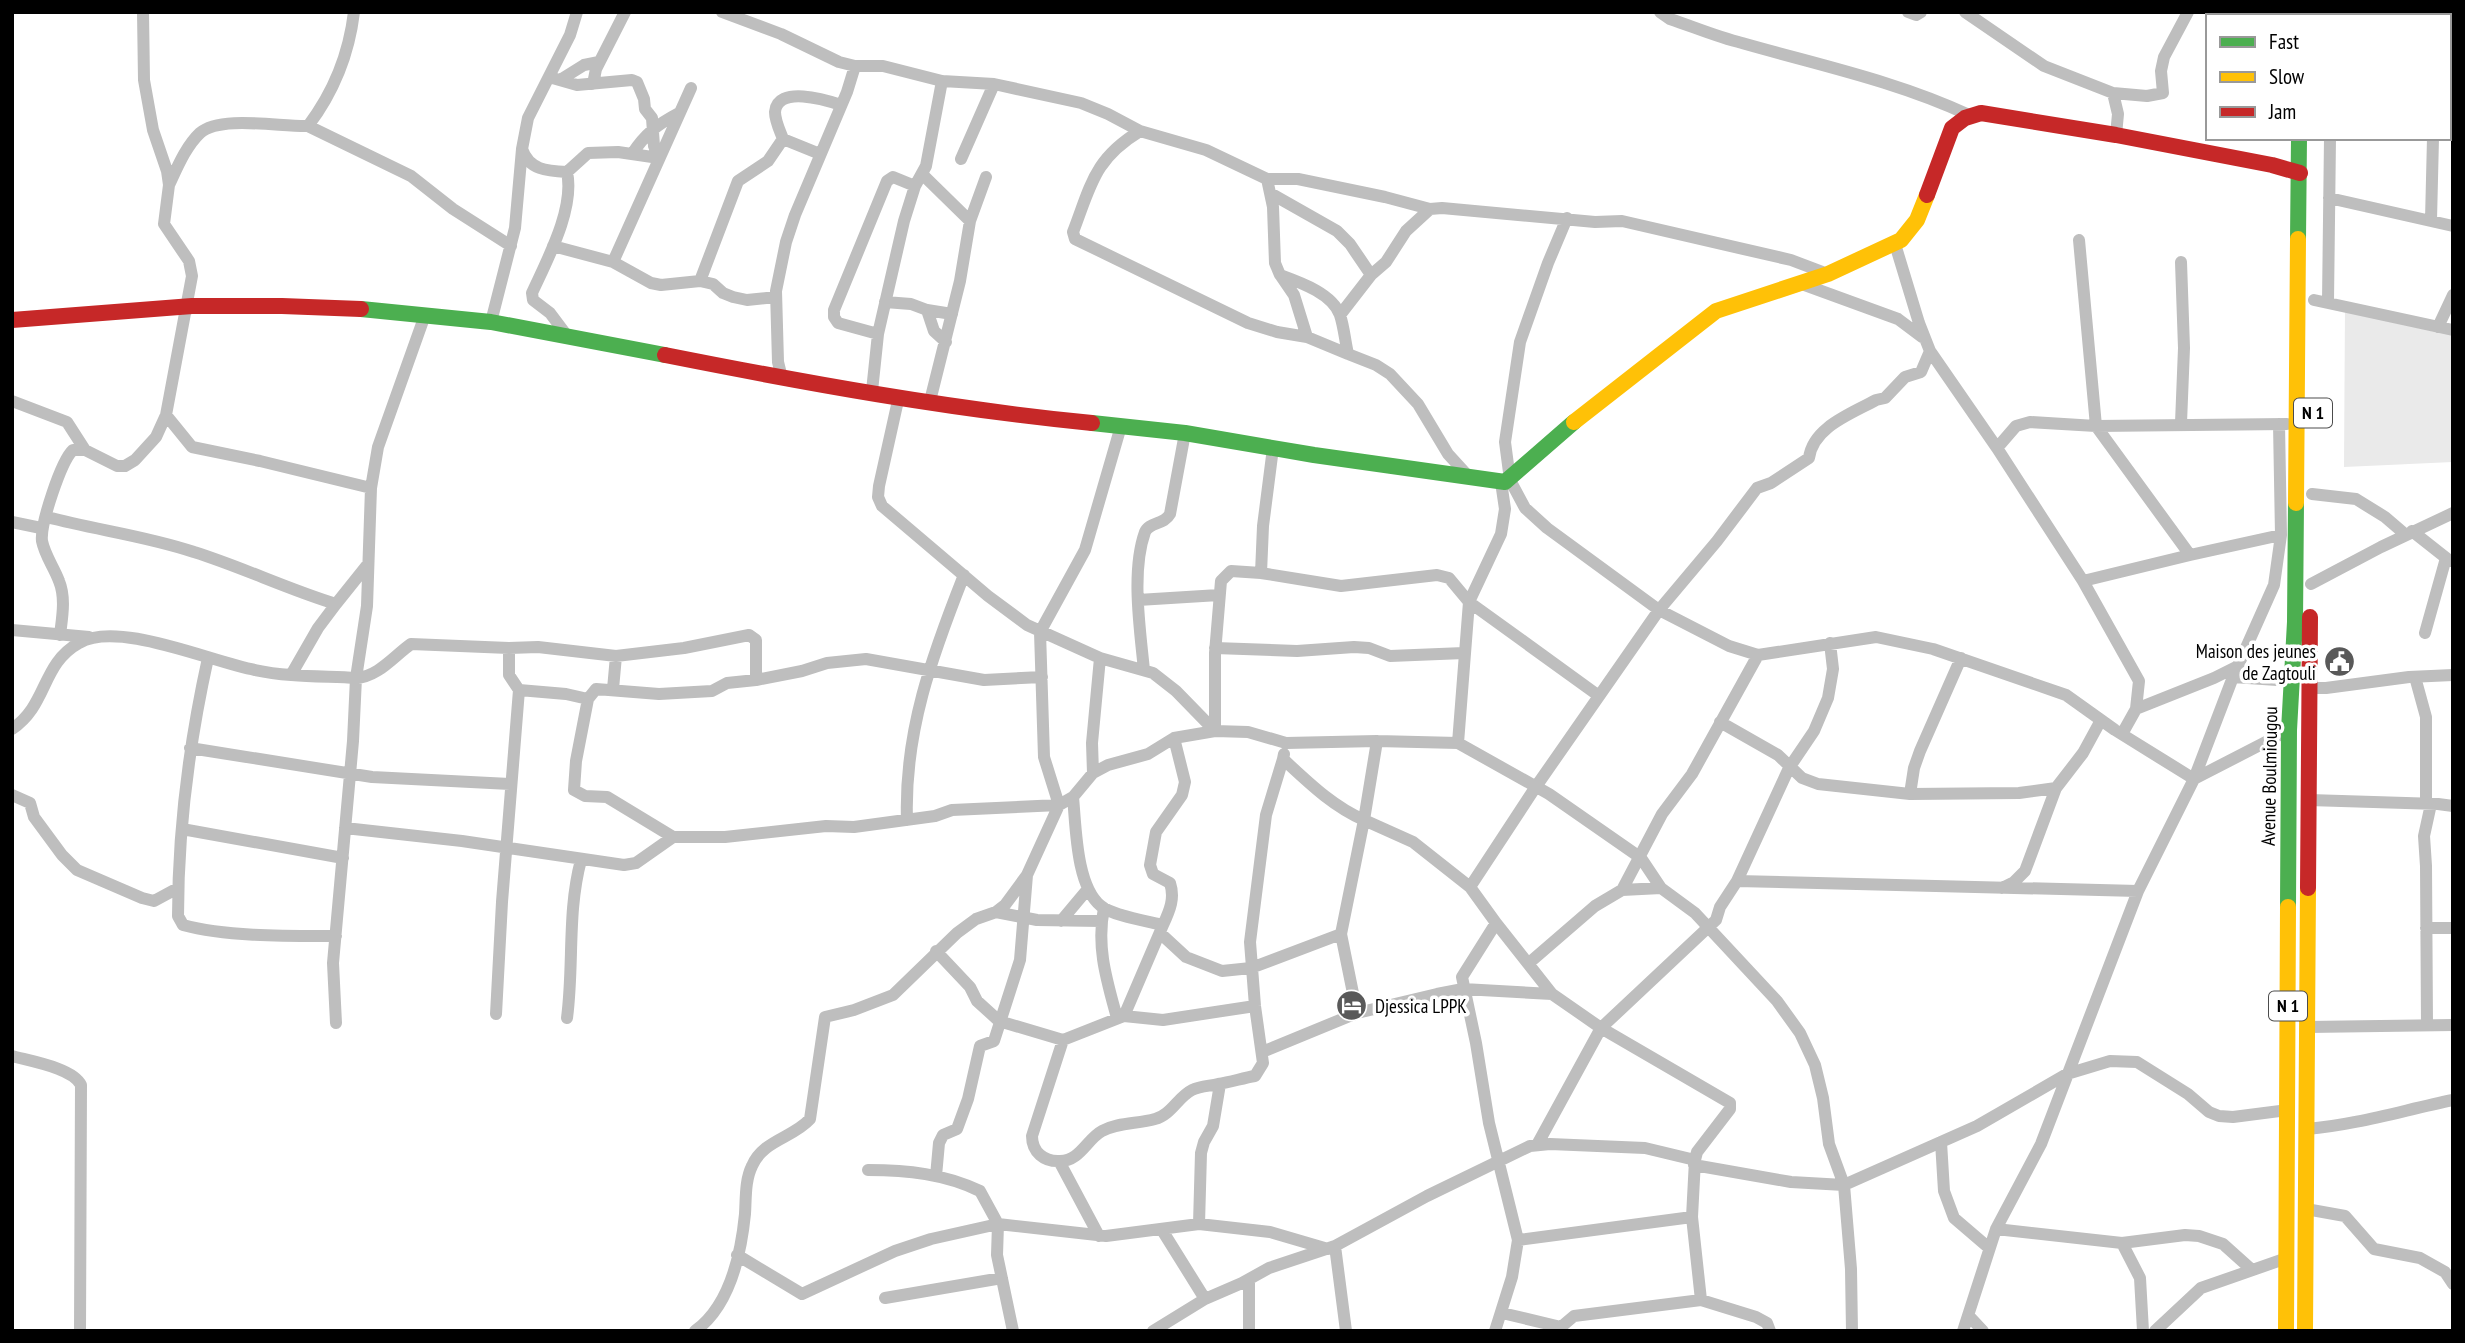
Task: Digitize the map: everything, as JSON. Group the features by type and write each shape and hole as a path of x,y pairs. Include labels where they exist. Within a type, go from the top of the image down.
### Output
{"main road":[{"path":"12,320 188,306 282,306 491,321 782,378 1032,417 1185,433 1505,481 1562,431 1716,311 1802,284 1901,240 1917,220 1952,128 1969,115 1980,113 2116,135 2272,165 2300,173"},
{"name":"Avenue Boulmiougou","path":"2286,1331 2289,730 2295,622 2300,140"},
{"path":"2314,140 2319,305"},
{"name":"Avenue Boulmiougou","path":"2305,1331 2312,487"}],"street":[{"path":"60,635 63,609 60,583 48,561 42,540 44,523 66,457 73,450 85,450 117,466 125,466 135,460 156,437 166,415 192,276 189,261 163,224 169,185 153,130 144,80 143,12"},
{"path":"308,126 334,82 347,47 354,12"},
{"path":"491,321 515,228 522,149 528,118 555,79 577,12"},
{"path":"593,84 599,62 625,12"},
{"path":"722,12 781,34 839,62 855,66 883,66 942,81 994,84 1081,103 1140,131 1206,150 1266,179 1298,178 1430,209 1458,207 1595,222 1622,221 1791,260 1828,274"},
{"path":"1660,12 1670,19 1740,43 1910,90 1969,115"},
{"path":"1908,12 1916,15 1921,12"},
{"path":"1965,12 2044,66 2113,93 2147,96 2163,93 2161,72 2164,57 2188,12"},
{"path":"555,79 584,65 599,62"},
{"path":"782,378 778,362 776,296 786,242 855,66"},
{"path":"555,79 578,85 632,80 637,82 645,109 652,118 654,146 659,158"},
{"path":"872,391 878,334 896,252 918,180 926,166 942,81"},
{"path":"961,159 994,84"},
{"path":"613,262 691,88"},
{"path":"2113,93 2118,114 2116,135"},
{"path":"820,154 783,139 775,115 776,106 786,97 818,98 841,105"},
{"path":"632,154 654,126 680,113"},
{"path":"169,185 197,135 207,128 221,124 308,126 411,176 453,209 511,246"},
{"path":"1140,131 1120,144 1099,166 1073,232 1075,239 1248,323 1307,337 1376,365 1390,374 1418,404 1448,454 1469,477"},
{"path":"700,281 738,181 768,161 783,139"},
{"path":"2330,140 2329,198 2319,305 2453,330"},
{"path":"2431,220 2433,140"},
{"path":"522,149 525,159 551,172 567,172 588,153 618,152 659,158"},
{"path":"567,172 567,203 553,246 532,293 533,300 550,313 568,337"},
{"path":"878,334 838,323 834,310 887,181 893,177 918,180 970,220"},
{"path":"930,401 946,342 970,220 986,177"},
{"path":"1266,179 1273,207 1275,263 1294,295 1307,337"},
{"path":"1269,193 1337,231 1350,244 1371,275"},
{"path":"2329,198 2453,226"},
{"path":"1340,315 1371,275 1387,262 1406,231 1430,209"},
{"path":"1458,743 1469,602 1501,534 1506,509 1505,442 1520,342 1567,218"},
{"path":"2079,240 2096,426 2190,555"},
{"path":"1895,243 1930,351 2083,581 2139,681 2136,709 2122,734"},
{"path":"553,246 613,262 651,283 661,285 700,281 713,284 733,297 755,299 776,296"},
{"path":"2181,262 2181,423"},
{"path":"1280,275 1299,282 1326,297 1334,305 1340,315 1348,354"},
{"path":"1802,284 1898,319 1925,338"},
{"path":"2438,327 2453,295"},
{"path":"755,299 777,320"},
{"path":"885,302 911,303 927,310 952,314"},
{"path":"927,310 934,331 946,342"},
{"path":"336,1023 333,963 351,772 356,678 367,606 371,488 378,447 425,315"},
{"path":"1470,887 1535,788 1660,610 1757,488 1771,483 1808,458 1810,446 1824,430 1876,400 1885,398 1905,377 1921,372 1930,351"},
{"path":"899,396 878,497 882,506 988,596 1027,625 1100,658 1144,670 1161,678 1215,731"},
{"path":"12,401 67,422 85,450"},
{"path":"166,415 192,447 371,488"},
{"path":"1997,448 2011,429 2023,423 2096,426 2181,423 2298,424"},
{"path":"1963,1331 1996,1229 2041,1144 2138,891 2194,779 2235,671 2274,586 2281,536 2279,424"},
{"path":"695,1331 705,1324 720,1304 733,1272 743,1232 748,1175 753,1163 766,1147 810,1119 825,1017 854,1010 893,995 936,951 976,919 996,912 1005,905 1027,875 1059,805 1044,757 1040,632 1085,550 1121,426"},
{"path":"1144,670 1138,600 1145,532 1151,525 1167,520 1170,514 1185,433"},
{"path":"1261,573 1263,526 1273,448"},
{"path":"1505,481 1525,508 1546,528 1660,610 1729,646 1758,655 1876,637 1904,641 2066,695 2194,779"},
{"path":"2312,487 2356,499 2449,560 2425,634"},
{"path":"2311,584 2453,513"},
{"path":"12,522 44,523 191,550 233,567 254,572 297,592 336,604"},
{"path":"2083,581 2281,536"},
{"path":"291,675 318,628 368,564"},
{"path":"1215,731 1215,648 1219,595 1221,581 1231,571 1341,586 1437,575 1448,578 1457,585 1469,602 1599,696"},
{"path":"907,820 907,788 917,711 928,671 964,575"},
{"path":"1138,600 1219,595"},
{"path":"12,630 94,637 128,636 255,670 291,675 356,678 365,678 374,673 411,644 538,647 616,656 684,648 749,635 756,640 756,680"},
{"path":"12,729 36,707 48,676 63,655 79,642 94,637"},
{"path":"1537,1145 1601,1028 1716,920 1789,768 1814,731 1828,698 1833,669 1830,643"},
{"path":"1215,648 1297,651 1354,647 1390,656 1464,653"},
{"path":"496,1014 519,690 509,675 509,648"},
{"path":"1622,890 1662,814 1692,774 1758,655"},
{"path":"612,690 616,656"},
{"path":"208,658 190,748 182,808 178,916 183,925 206,930 285,936 336,936"},
{"path":"1093,773 1092,743 1100,658"},
{"path":"1909,794 1920,751 1961,658"},
{"path":"1042,677 984,680 866,659 827,663 756,680 727,682 712,691 648,694 596,689 589,698 576,761 575,790 585,796 607,797 673,837 725,836 826,826 853,827 907,820 952,810 1059,805 1073,797 1093,773 1108,765 1148,754 1174,738 1215,731 1248,732 1286,743 1458,743 1549,794 1641,858 1661,888 1695,913 1777,1001 1800,1033 1815,1065 1823,1098 1829,1144 1844,1185 1851,1269 1852,1331"},
{"path":"2136,709 2235,671 2292,681"},
{"path":"2309,688 2453,675"},
{"path":"2415,677 2426,717 2428,803 2424,836 2427,1025"},
{"path":"519,690 589,698"},
{"path":"2000,889 2014,882 2025,871 2056,788 2083,753 2101,720"},
{"path":"1720,722 1777,755 1802,778 1818,784 1909,794 2019,793 2056,788"},
{"path":"2194,779 2289,730"},
{"path":"1120,1017 1173,901 1170,883 1153,874 1150,865 1158,828 1185,789 1174,738"},
{"path":"1357,1013 1341,934 1377,741"},
{"path":"1063,1040 1032,1136 1035,1151 1042,1157 1059,1161 1071,1158 1081,1151 1101,1131 1158,1119 1194,1088 1255,1076 1263,1063 1251,968 1251,932 1266,814 1286,743"},
{"path":"190,748 372,777 511,784"},
{"path":"1283,760 1342,810 1413,842 1470,887 1552,994 1601,1028 1730,1103 1730,1109 1697,1152 1694,1163 1692,1217 1701,1300"},
{"path":"12,795 30,803 34,817 62,855 77,870 153,901 178,888"},
{"path":"1073,797 1078,847 1087,890 1102,915 1101,958 1120,1017"},
{"path":"2309,800 2453,806"},
{"path":"345,828 506,847 624,865 636,863 673,837"},
{"path":"182,829 343,858"},
{"path":"567,1018 572,902 581,860"},
{"path":"936,1176 939,1143 943,1135 957,1129 968,1099 980,1046 994,1041 1020,960 1027,875"},
{"path":"1737,881 2138,891"},
{"path":"1529,963 1595,906 1622,890 1661,888"},
{"path":"1061,921 1087,890"},
{"path":"996,912 1061,921 1102,915 1161,929 1186,957 1216,970 1251,968 1341,934"},
{"path":"1495,1331 1513,1277 1518,1240 1489,1123 1462,976 1496,923"},
{"path":"2426,928 2453,928"},
{"path":"936,951 970,987 977,1001 999,1021 1063,1040 1120,1017 1163,1020 1255,1006"},
{"path":"1262,1052 1357,1013 1463,989 1552,994"},
{"path":"2308,1027 2453,1025"},
{"path":"12,1056 56,1068 79,1080 82,1085 77,1330"},
{"path":"1153,1331 1205,1299 1269,1268 1331,1248 1500,1160 1537,1145 1550,1143 1645,1148 1694,1163 1791,1182 1844,1185 1977,1126 2067,1074 2110,1061 2129,1060 2137,1062 2188,1094 2209,1112 2219,1116 2288,1110"},
{"path":"1199,1224 1201,1153 1203,1142 1213,1126 1220,1084"},
{"path":"2307,1129 2340,1126 2453,1100"},
{"path":"1941,1142 1944,1191 1954,1218 1989,1248"},
{"path":"1059,1161 1099,1236"},
{"path":"868,1170 936,1176 980,1191 998,1224 997,1255 1013,1331"},
{"path":"2306,1209 2345,1216 2374,1249 2420,1258 2445,1272 2453,1284"},
{"path":"1518,1240 1692,1217"},
{"path":"737,1255 802,1294 895,1251 931,1239 998,1224 1099,1236 1199,1224 1270,1232 1331,1248"},
{"path":"1996,1229 2122,1242 2199,1236 2223,1244 2252,1270"},
{"path":"1162,1230 1205,1299"},
{"path":"2122,1242 2140,1279 2143,1331"},
{"path":"1331,1248 1346,1331"},
{"path":"2155,1331 2201,1289 2287,1258"},
{"path":"884,1298 1002,1278"},
{"path":"1249,1279 1249,1331"},
{"path":"1502,1313 1562,1329 1574,1316 1583,1314 1701,1300 1756,1317 1767,1322 1770,1331"},
{"path":"1969,1316 1983,1331"}],"shaded area":[{"path":"2345,306 2453,330 2453,462 2344,467"}],"traffic: fast":[{"path":"2298,239 2299,140"},
{"path":"361,309 491,322 665,355"},
{"path":"1092,423 1185,433 1314,455 1505,482 1574,422"},
{"path":"2288,907 2289,730 2295,622 2296,503"}],"traffic: slow":[{"path":"1574,422 1716,311 1828,274 1901,240 1917,220 1927,195"},
{"path":"2296,503 2298,239"},
{"path":"2305,1331 2308,888"},
{"path":"2286,1331 2288,907"}],"traffic: jam":[{"path":"1927,195 1952,128 1965,118 1981,113 2116,135 2272,165 2300,173"},
{"path":"12,320 192,306 361,309"},
{"path":"665,355 878,394 1092,423"},
{"path":"2308,888 2310,617"}],"place":[{"name":"Maison des jeunes de Zagtouli","path":"2339,662"},
{"name":"Djessica LPPK","path":"1352,1006"}]}
